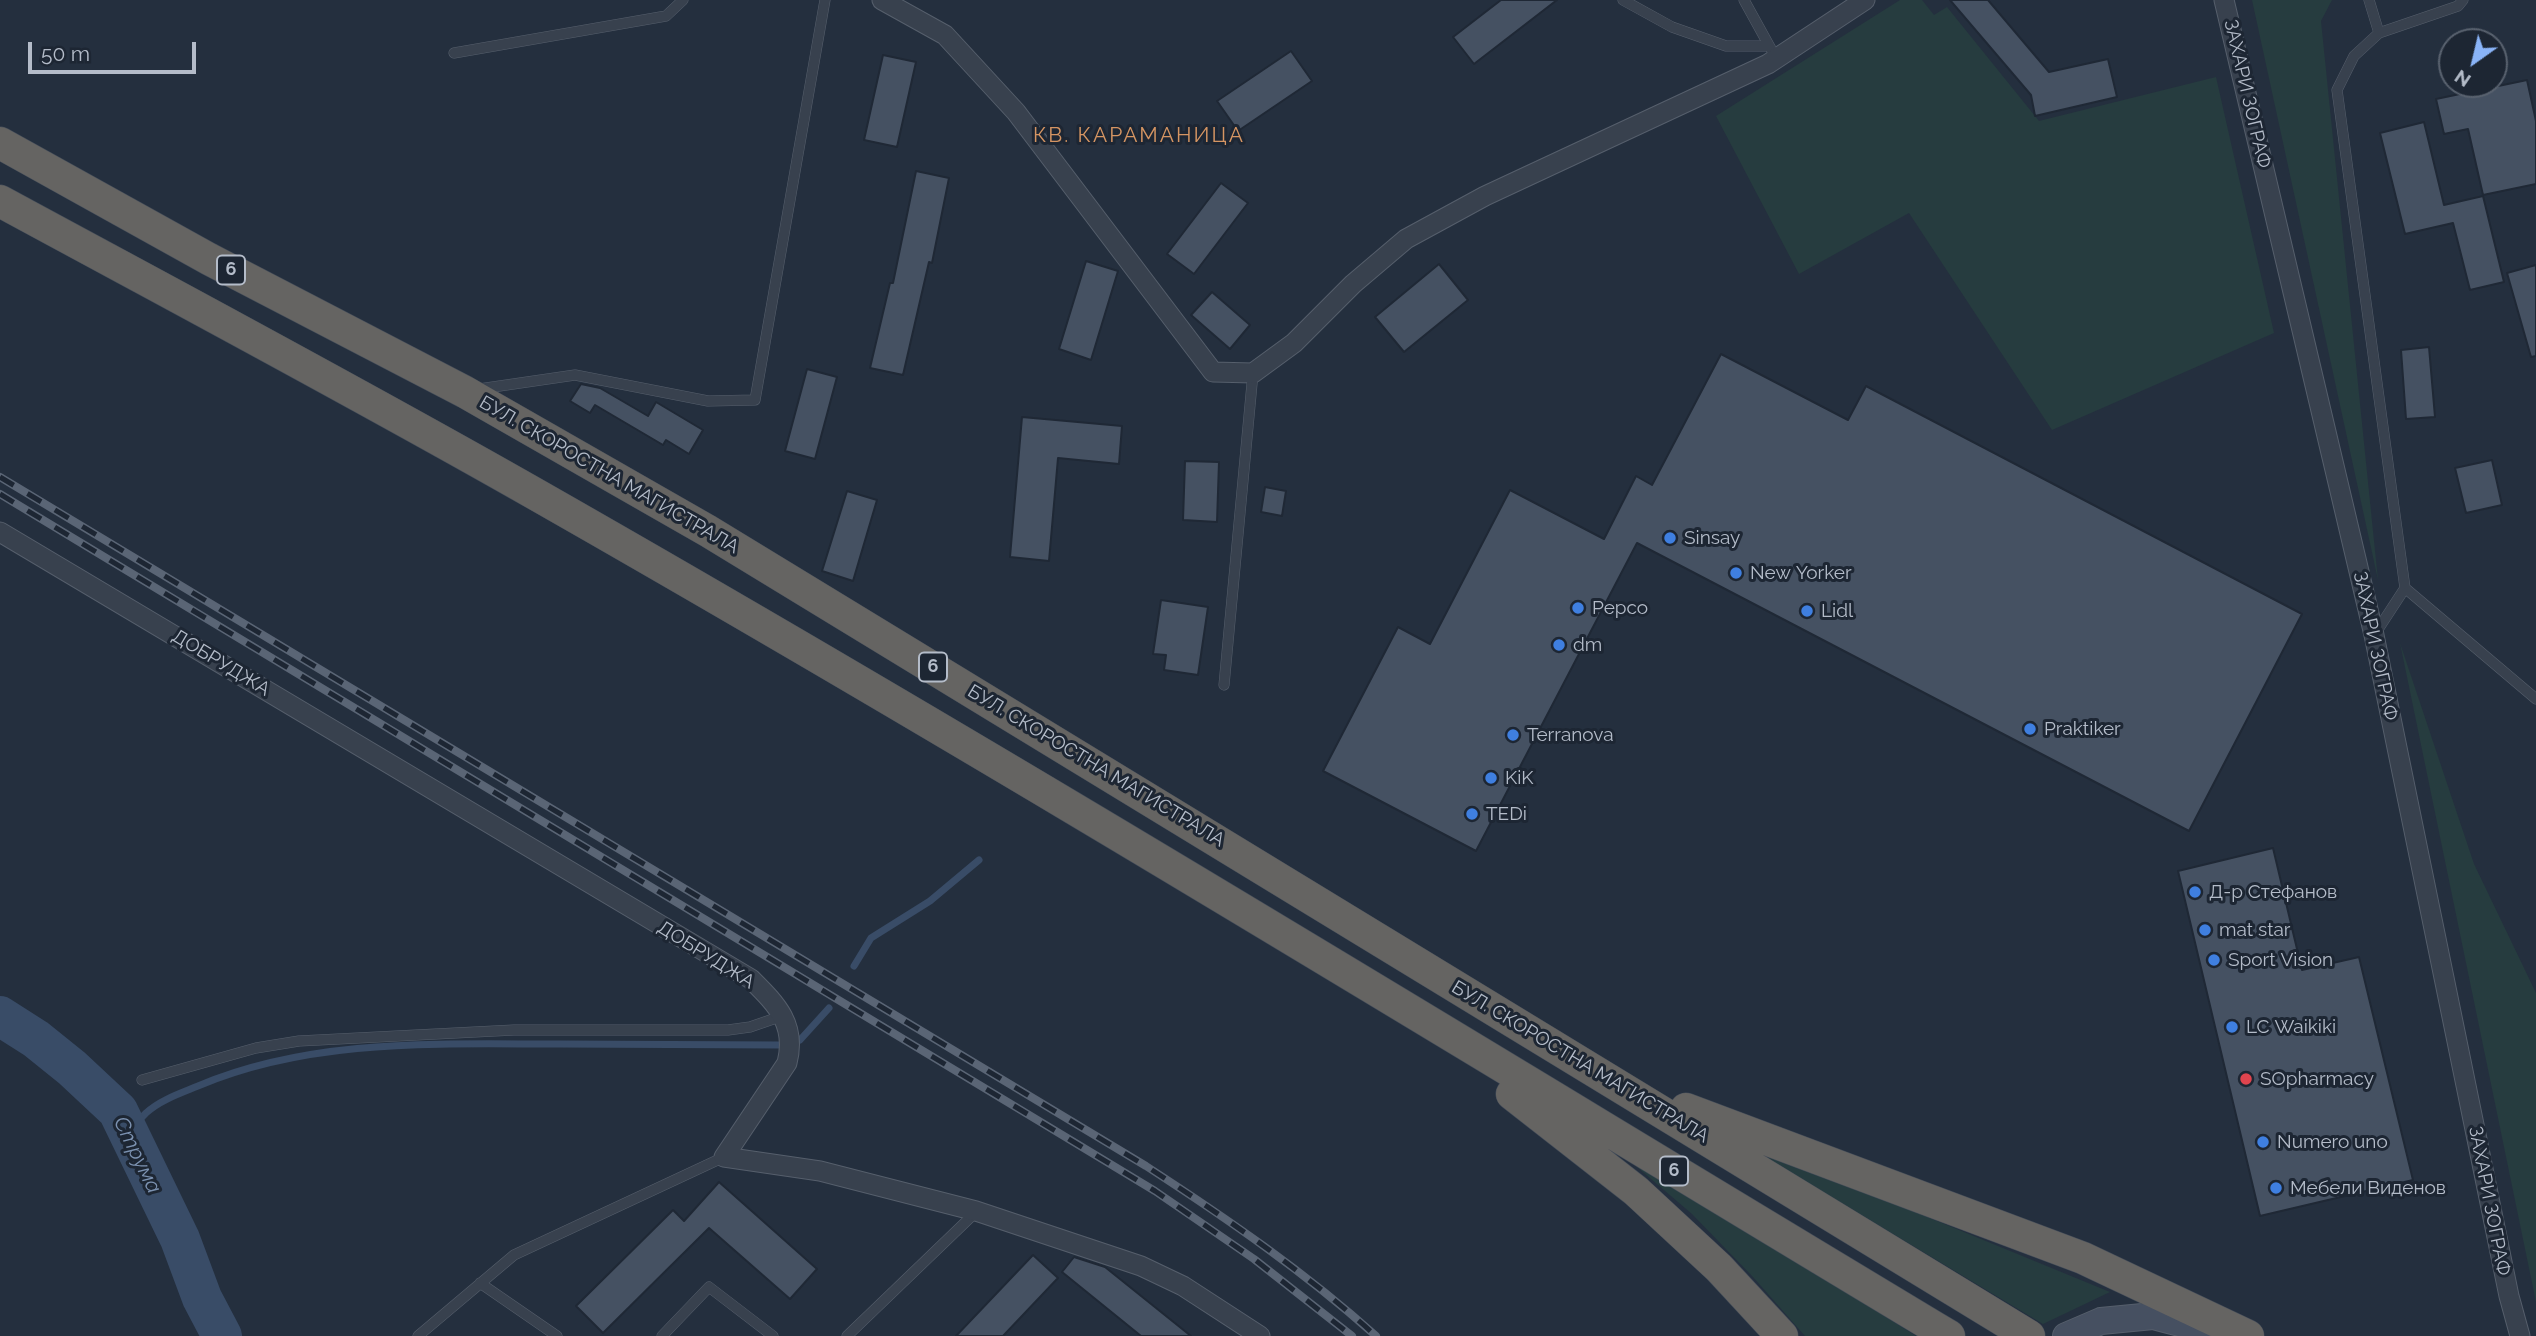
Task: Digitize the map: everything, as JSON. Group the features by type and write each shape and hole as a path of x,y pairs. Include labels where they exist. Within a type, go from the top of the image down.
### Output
{"highway":[{"name":"БУЛ. СКОРОСТНА МАГИСТРАЛА","path":"0,143 209,259 465,392 708,531 2029,1336"},
{"name":"6","path":"0,201 557,506 760,623 1405,1007 1947,1335"},
{"path":"1405,1007 1636,1191 1719,1268 1782,1336"},
{"path":"1612,1082 2083,1258 2248,1336"}],"main road":[{"path":"2066,1336 2101,1321 2153,1316 2231,1336"}],"street":[{"path":"882,0 945,35 1016,112 1213,372 1254,373 1294,343 1353,284 1406,239 1485,196 1773,52 1865,0"},
{"name":"ЗАХАРИ ЗОГРАФ","path":"2224,0 2374,635 2509,1296 2520,1336"},
{"name":"ДОБРУДЖА","path":"0,532 751,979 774,1003 787,1034"},
{"path":"787,1034 787,1063 724,1157 820,1171 976,1211 1141,1266 1183,1286 1255,1334"},
{"name":"ЗАХАРИ ЗОГРАФ","path":"2507,1336 2509,1296"}],"lane":[{"path":"454,53 666,16 683,0"},
{"path":"465,392 575,375 708,401 755,400 825,0"},
{"path":"1623,0 1672,27 1726,47 1773,52"},
{"path":"1744,0 1773,52"},
{"path":"2369,0 2379,33"},
{"path":"2374,635 2405,588 2337,90 2354,56 2379,33 2458,6 2463,0"},
{"path":"1224,685 1254,373"},
{"path":"2405,588 2536,699"},
{"path":"142,1080 256,1048 299,1041 514,1030 727,1030 750,1027 787,1034"},
{"path":"418,1336 514,1255 724,1157"},
{"path":"847,1336 976,1211"},
{"path":"480,1283 557,1336"},
{"path":"662,1336 709,1287 773,1336"}],"green space":[{"path":"1900,0 1922,0 1934,15 1947,7 2039,121 2216,77 2274,333 2052,430 1909,213 1799,274 1716,116"},
{"path":"2252,0 2332,0 2321,21 2378,580"},
{"path":"2400,643 2474,864 2536,993 2536,1302"},
{"path":"1730,1136 2110,1292 2043,1324"},
{"path":"1624,1150 1916,1336 1805,1336 1692,1214 1623,1155"}],"building":[{"path":"1501,0 1557,0 1474,64 1453,37"},
{"path":"1950,0 1988,0 2049,72 2108,59 2117,97 2035,116 2031,95"},
{"path":"1291,51 1312,81 1238,131 1217,101"},
{"path":"883,55 916,62 897,147 864,140"},
{"path":"2527,80 2536,121 2536,184 2483,195 2468,129 2444,134 2436,99 2508,98 2508,84"},
{"path":"2424,122 2444,205 2483,196 2504,282 2470,290 2453,223 2405,234 2380,133"},
{"path":"916,171 949,178 932,263 929,262 903,375 870,368 890,283 893,283"},
{"path":"1221,183 1248,203 1194,274 1167,254"},
{"path":"1086,261 1118,271 1091,360 1059,349"},
{"path":"1439,264 1468,300 1404,352 1375,317"},
{"path":"2536,265 2536,356 2531,357 2507,273"},
{"path":"1212,292 1250,325 1230,349 1191,315"},
{"path":"2429,347 2435,417 2406,419 2401,350"},
{"path":"1721,354 1848,420 1866,386 2302,614 2189,831 1637,543 1476,851 1323,771 1398,627 1430,644 1510,490 1604,539 1636,476 1652,485"},
{"path":"807,369 837,377 815,459 785,451"},
{"path":"581,384 600,388 648,416 656,402 703,430 689,454 666,440 663,445 595,405 590,413 570,401"},
{"path":"1022,417 1122,426 1119,464 1058,458 1049,561 1010,557"},
{"path":"2492,460 2502,505 2466,513 2455,468"},
{"path":"1185,461 1219,462 1217,522 1183,520"},
{"path":"1265,487 1286,491 1282,516 1261,512"},
{"path":"847,491 877,500 853,581 822,571"},
{"path":"1161,600 1208,607 1198,675 1164,670 1166,655 1153,654"},
{"path":"2273,848 2302,970 2359,957 2413,1180 2260,1216 2178,871"},
{"path":"719,1182 817,1269 790,1299 709,1228 603,1333 576,1306 673,1210 684,1221"},
{"path":"1033,1255 1058,1278 1003,1336 956,1336"},
{"path":"1074,1257 1105,1267 1191,1336 1141,1336 1062,1272"}],"waterway":[{"path":"854,966 871,938 930,901 979,860"},
{"path":"129,1132 146,1113 171,1097 241,1070 285,1059 376,1047 421,1045 781,1045 800,1040 829,1008"},
{"name":"Струма","path":"0,1016 36,1039 118,1111 180,1239 202,1298 222,1336"}],"railway":[{"path":"0,477 1146,1166 1264,1246 1376,1336"},
{"path":"0,494 1155,1191 1254,1259 1352,1336"}],"place":[{"name":"Sinsay","path":"1670,538"},
{"name":"New Yorker","path":"1736,573"},
{"name":"Pepco","path":"1578,608"},
{"name":"Lidl","path":"1807,611"},
{"name":"dm","path":"1559,645"},
{"name":"Praktiker","path":"2030,729"},
{"name":"Terranova","path":"1513,735"},
{"name":"KiK","path":"1491,778"},
{"name":"TEDi","path":"1472,814"},
{"name":"Д-р Стефанов","path":"2195,892"},
{"name":"mat star","path":"2205,930"},
{"name":"Sport Vision","path":"2214,960"},
{"name":"LC Waikiki","path":"2232,1027"},
{"name":"SOpharmacy","path":"2246,1079"},
{"name":"Numero uno","path":"2263,1142"},
{"name":"Мебели Виденов","path":"2276,1188"}],"district":[{"name":"КВ. КАРАМАНИЦА","path":"1139,136"}]}
